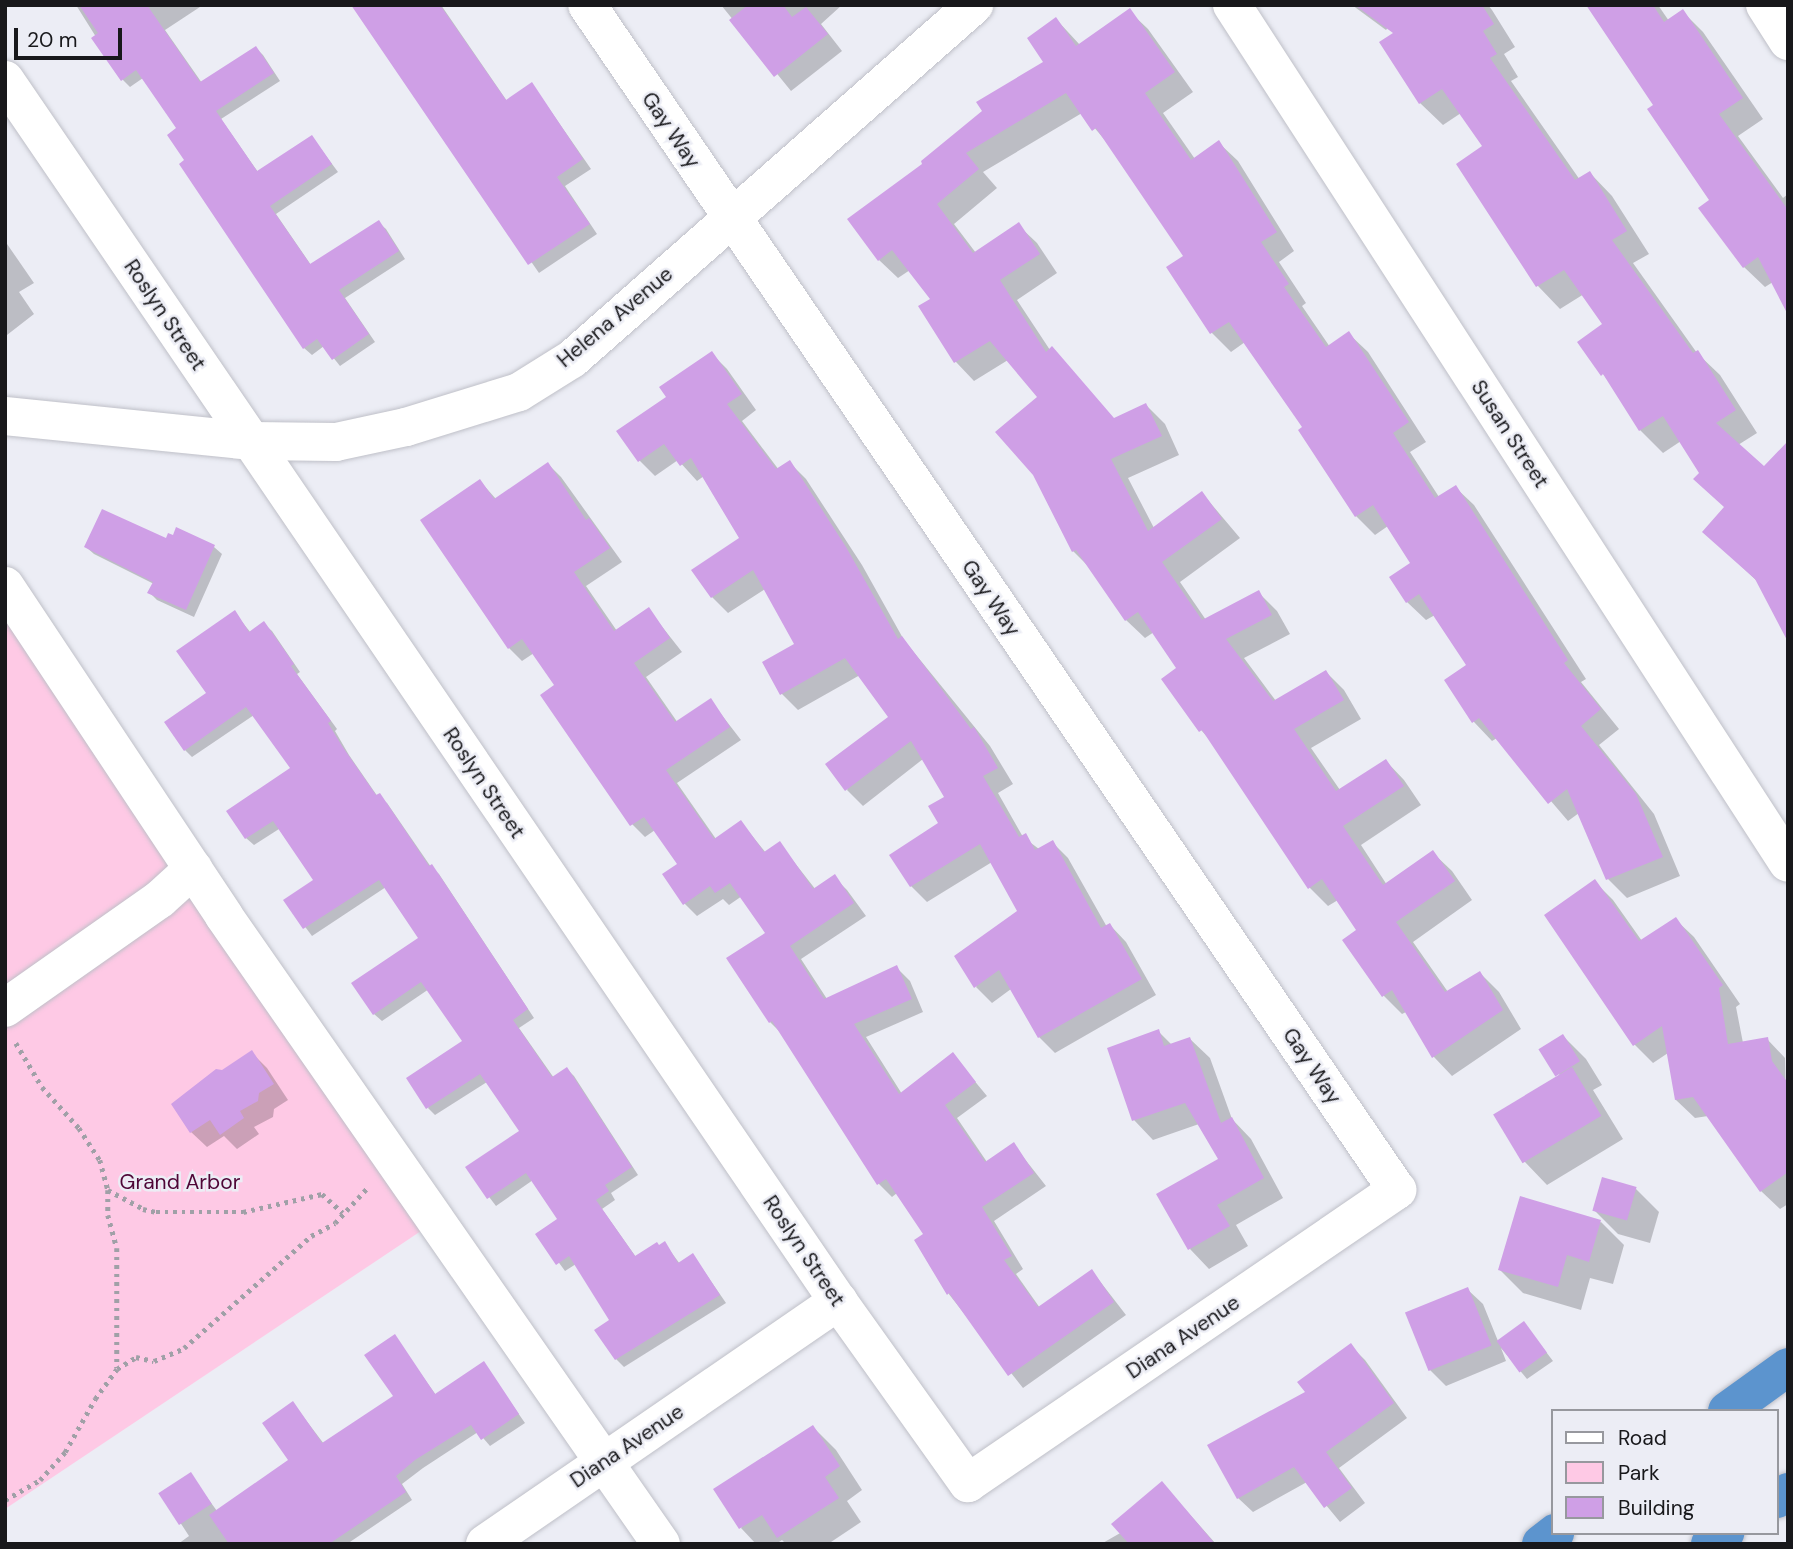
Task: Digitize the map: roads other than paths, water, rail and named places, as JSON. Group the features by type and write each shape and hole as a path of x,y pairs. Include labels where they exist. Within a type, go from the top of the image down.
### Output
{"highway":[{"path":"1730,1409 1788,1367"}],"street":[{"name":"Gay Way","path":"587,5 1397,1190"},
{"name":"Helena Avenue","path":"5,416 251,441 336,442 406,427 519,392 572,359 730,217 974,5"},
{"name":"Susan Street","path":"1232,5 1788,863"},
{"path":"1765,5 1788,41"},
{"name":"Roslyn Street","path":"5,80 838,1301 968,1483"},
{"path":"5,586 193,869 661,1544"},
{"path":"8,1022 193,869"},
{"name":"Diana Avenue","path":"968,1483 1397,1190"},
{"name":"Diana Avenue","path":"485,1544 838,1301"}],"park label":[{"name":"Grand Arbor","path":"180,1182"}]}
